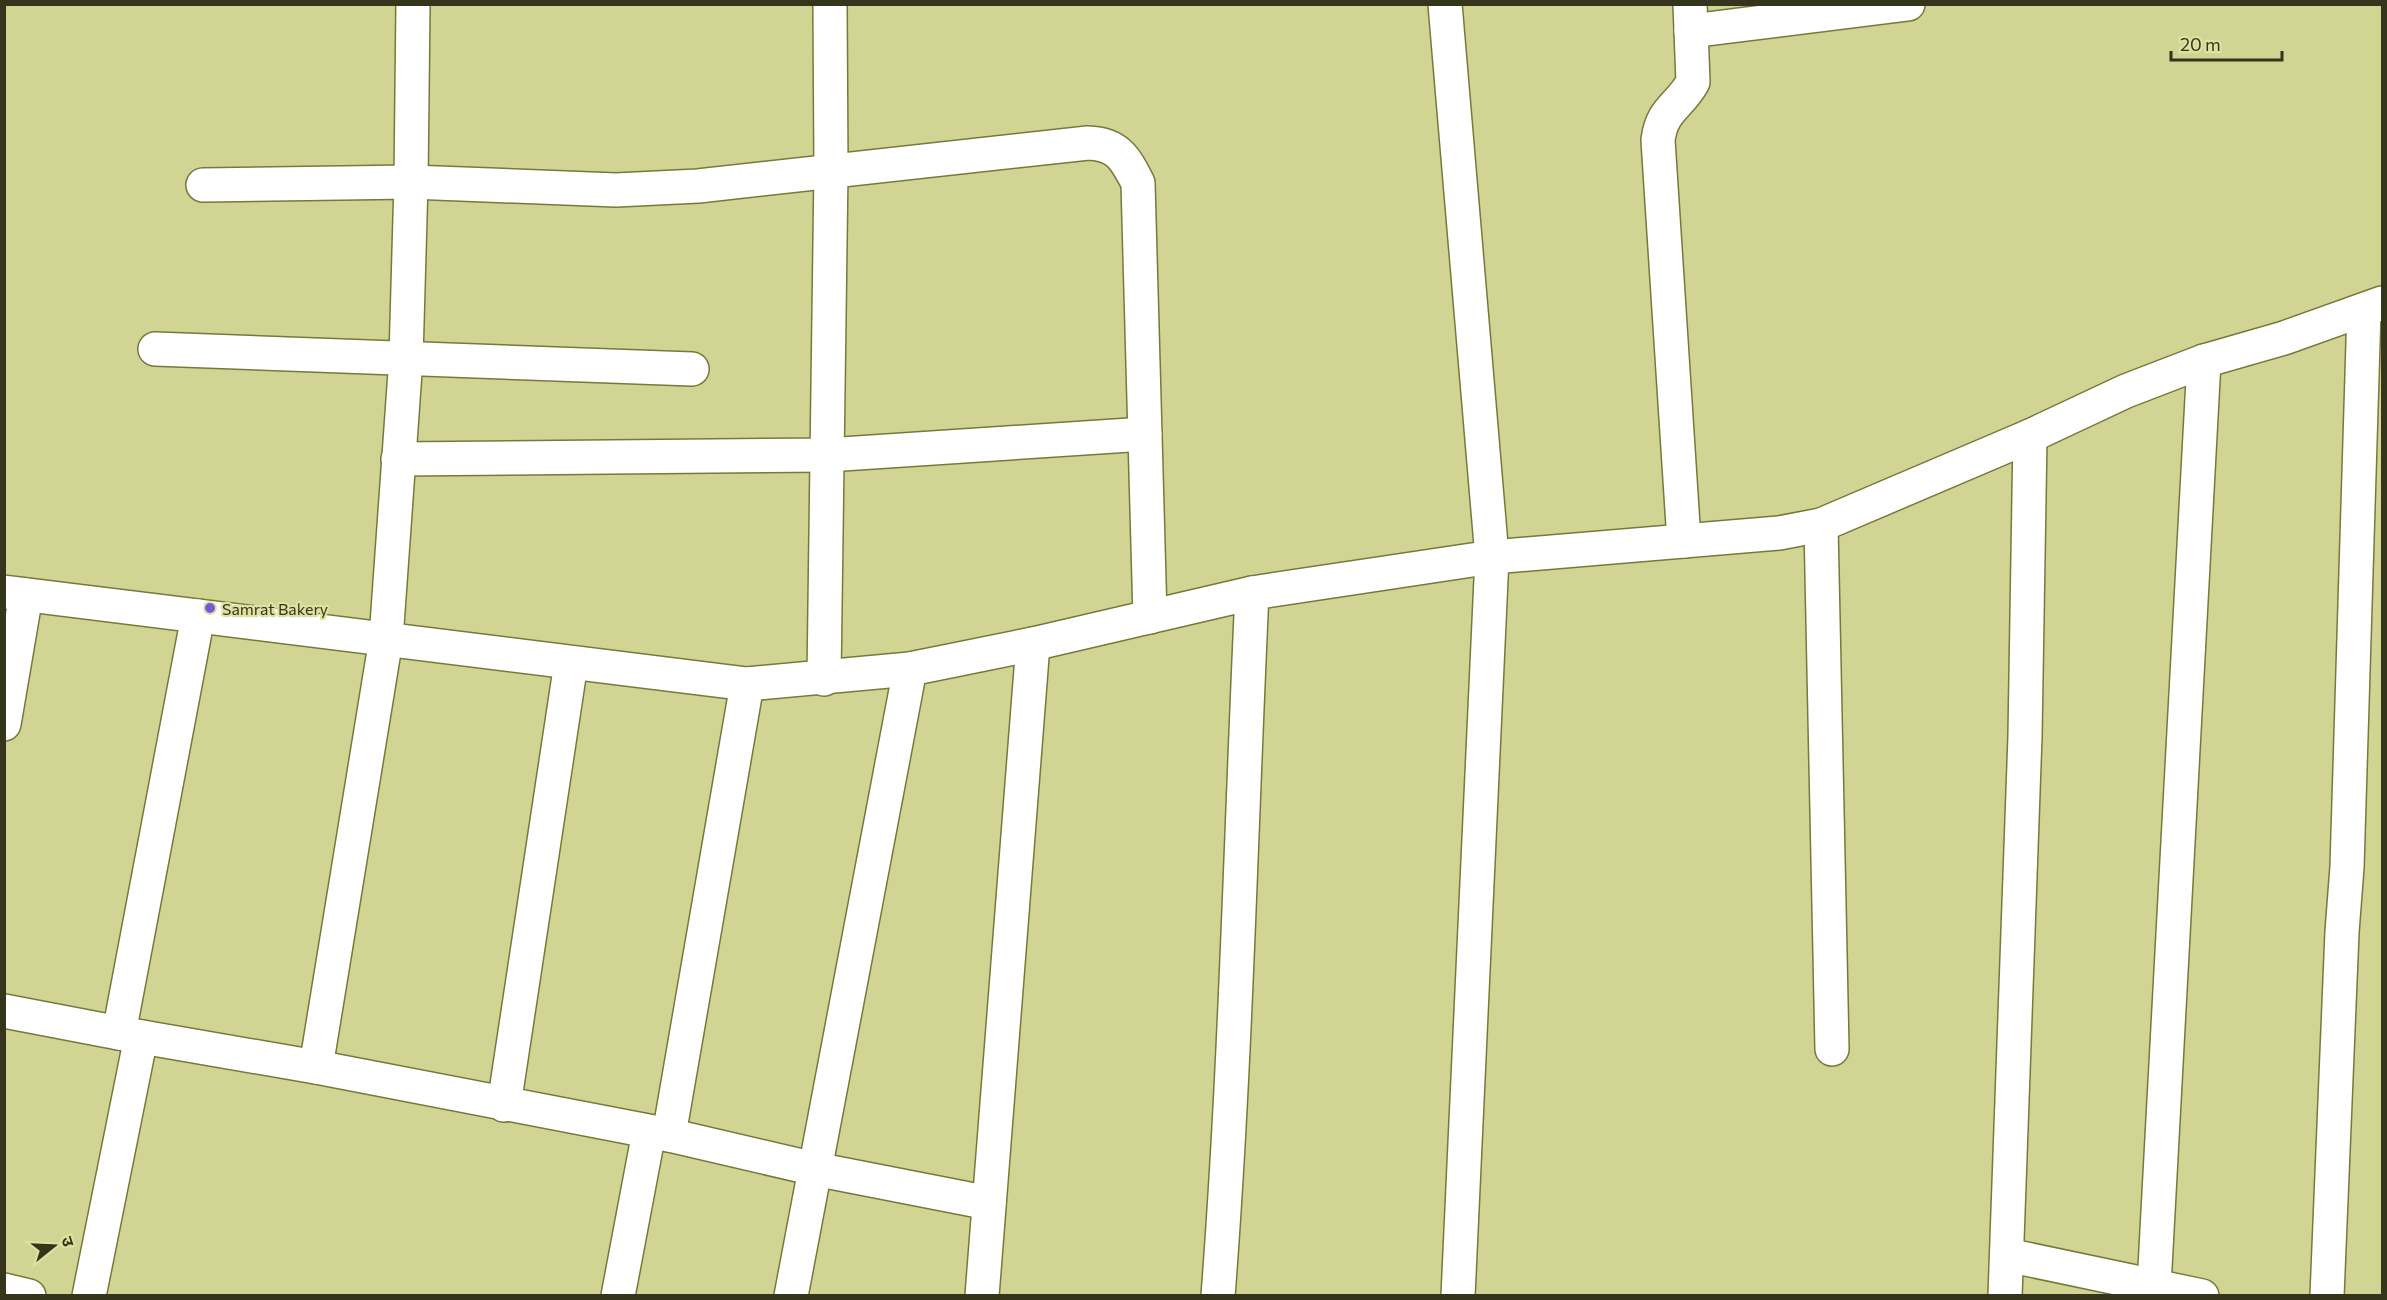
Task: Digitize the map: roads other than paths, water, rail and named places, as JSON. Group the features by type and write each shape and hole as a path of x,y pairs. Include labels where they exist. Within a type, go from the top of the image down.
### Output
{"street":[{"path":"316,1066 386,639 406,357 413,4"},
{"path":"824,679 831,170 830,4"},
{"path":"1445,4 1492,557 1458,1296"},
{"path":"1684,541 1658,140 1659,127 1668,111 1688,91 1693,82 1690,18 1908,4"},
{"path":"203,185 411,182 616,189 698,186 1088,143 1106,144 1118,152 1138,183 1150,617"},
{"path":"4,724 15,593 747,684 824,679 910,669 1033,644 1252,594 1492,557 1779,533 1821,525 2030,436 2126,391 2204,361 2284,338 2373,307 2326,1296"},
{"path":"154,350 406,357 692,369"},
{"path":"2154,1286 2204,361"},
{"path":"398,459 827,455 1145,434"},
{"path":"2005,1296 2025,736 2030,436"},
{"path":"1821,525 1832,1049"},
{"path":"1218,1296 1236,986 1252,594"},
{"path":"90,1296 198,616"},
{"path":"982,1296 1033,644"},
{"path":"504,1105 571,663"},
{"path":"791,1296 910,669"},
{"path":"618,1296 659,1133 747,684"},
{"path":"4,1011 316,1066 504,1105 659,1133 815,1169 989,1203"},
{"path":"2007,1255 2202,1296"},
{"path":"4,1290 29,1296"}],"place":[{"name":"Samrat Bakery","path":"210,608"}]}
